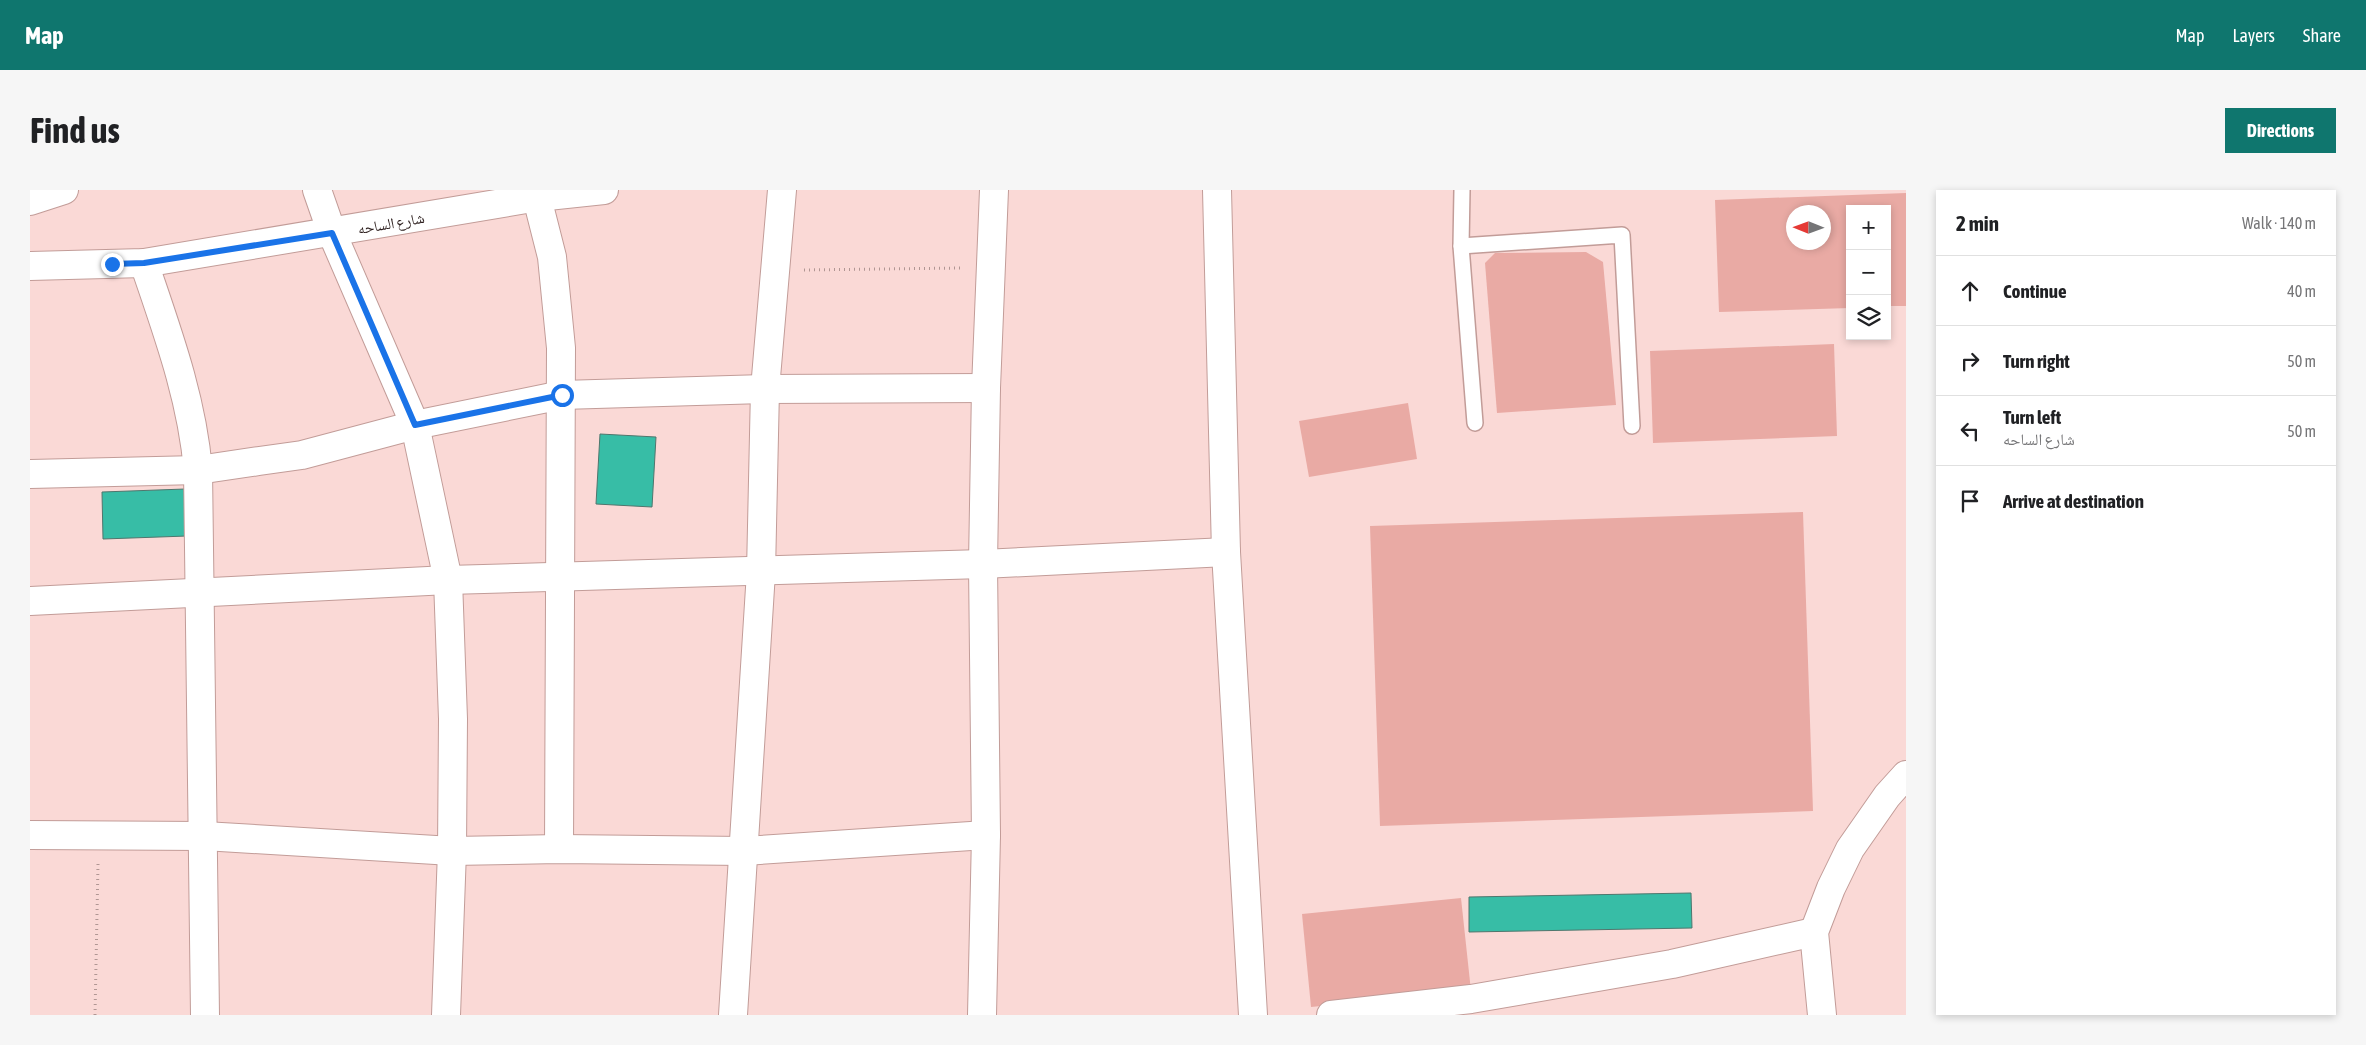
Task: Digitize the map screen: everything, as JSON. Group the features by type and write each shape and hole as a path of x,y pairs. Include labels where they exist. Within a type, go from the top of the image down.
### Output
{"street":[{"path":"30,201 64,190"},
{"path":"317,190 332,233 415,425 448,580 453,719 452,851 446,1015"},
{"name":"شارع الساحه","path":"30,266 144,263 332,233 537,194 604,190"},
{"path":"734,1015 761,572 765,389 782,190"},
{"path":"982,1015 986,835 983,564 986,388 994,190"},
{"path":"1217,190 1226,552 1253,1015"},
{"path":"537,194 552,257 558,297 562,395 559,480 559,849"},
{"path":"144,263 176,356 188,401 195,438 198,470 205,1015"},
{"path":"30,474 198,470 302,455 415,425 562,395 765,389 986,388"},
{"path":"30,600 448,580 761,572 983,564 1226,552"},
{"path":"1822,1015 1814,932 1831,888 1850,849 1887,796 1906,776"},
{"path":"30,835 204,836 452,851 559,849 744,851 986,835"},
{"path":"1330,1015 1490,996 1672,964 1814,932"}],"lane":[{"path":"1462,190 1462,246 1475,423"},
{"path":"1462,246 1622,235 1632,426"}],"path":[{"path":"776,270 992,268"},
{"path":"95,1015 98,836"}],"shaded area":[{"path":"1906,193 1906,306 1891,306 1891,205 1846,205 1846,308 1719,312 1715,200"},
{"path":"1586,252 1603,262 1616,405 1497,413 1485,263 1495,253"},
{"path":"1834,344 1837,436 1653,443 1650,351"},
{"path":"1408,403 1417,459 1309,477 1299,421"},
{"path":"1803,512 1813,811 1380,826 1370,526"},
{"path":"1461,898 1471,991 1311,1007 1302,914"}],"building":[{"path":"600,434 656,437 652,507 596,504"},
{"path":"185,489 187,536 103,539 102,492"},
{"path":"1691,893 1692,928 1469,932 1469,897"}],"route":[{"path":"112,264 144,263 332,233 415,425 562,395"}]}
